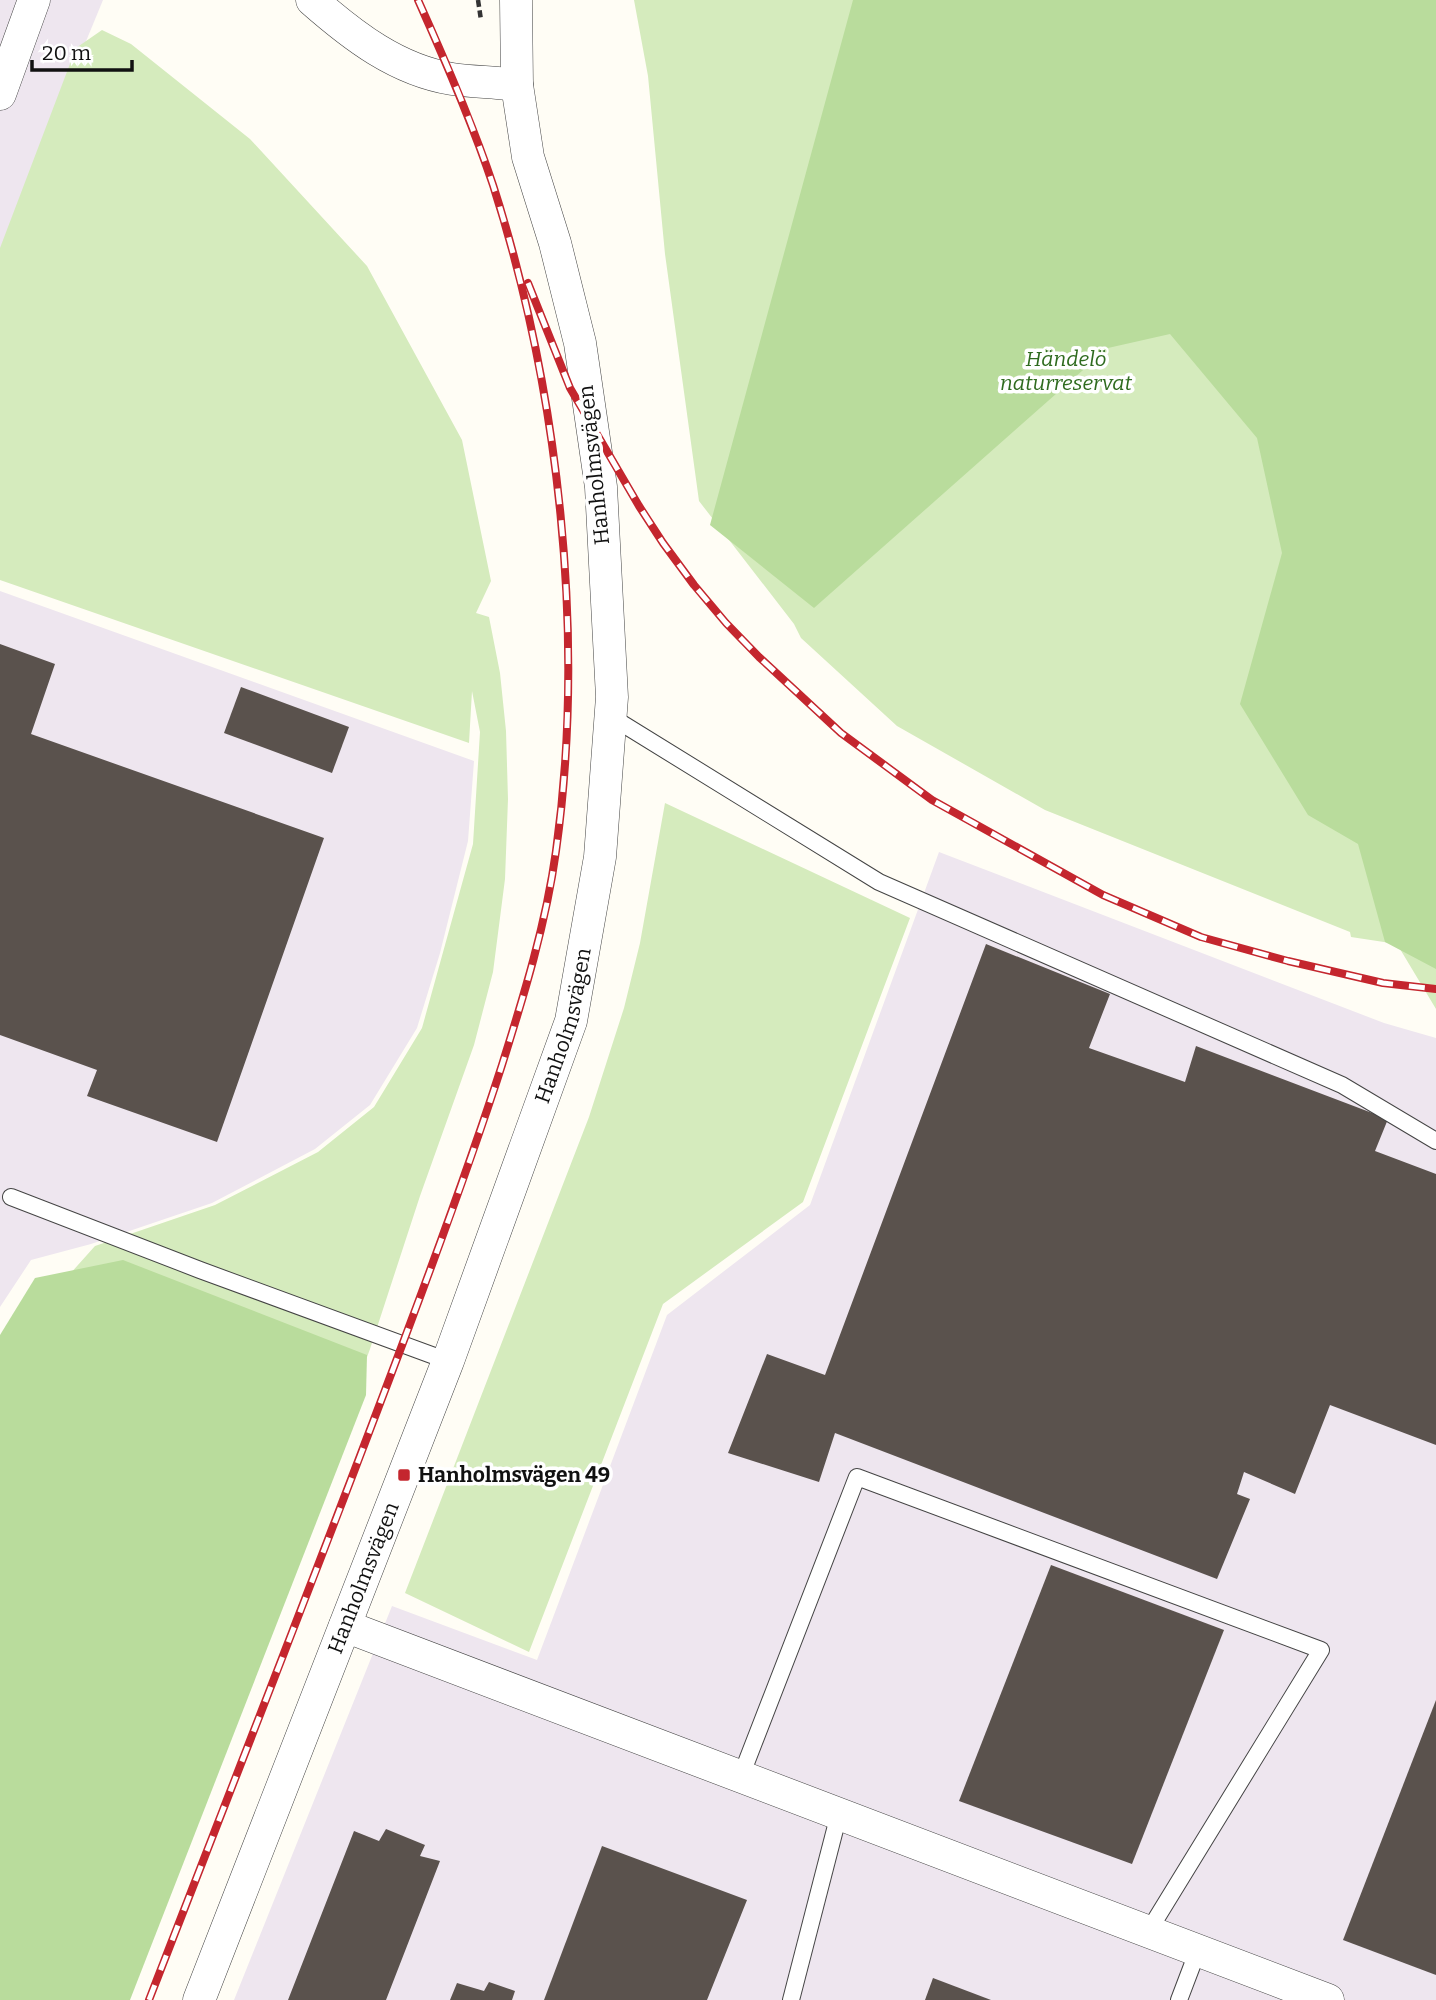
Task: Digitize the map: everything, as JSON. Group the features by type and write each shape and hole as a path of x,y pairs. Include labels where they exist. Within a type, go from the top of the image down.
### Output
{"street":[{"path":"0,94 34,0"},
{"path":"312,0 338,23 396,62 451,79 517,85"},
{"name":"Hanholmsvägen","path":"199,2000 448,1361 572,1021 600,857 611,684 601,487 580,343 555,243 528,157 517,85 516,0"},
{"path":"345,1626 1328,2000"}],"lane":[{"path":"610,716 879,882 1342,1085 1436,1141"},
{"path":"11,1197 448,1361"},
{"path":"741,1776 857,1477 1321,1650 1148,1932"},
{"path":"791,2000 839,1814"},
{"path":"1179,2000 1198,1950"}],"shaded area":[{"path":"0,0 103,0 0,250"},
{"path":"0,591 474,761 468,841 440,953 417,1028 370,1105 315,1149 212,1203 91,1244 31,1260 0,1307"},
{"path":"939,852 1384,1023 1436,1038 1436,2000 234,2000 392,1606 537,1660 667,1315 810,1205"}],"green space":[{"name":"Händelö naturreservat","path":"634,0 1436,0 1436,1009 1397,944 1351,937 1350,932 1045,810 897,726 801,638 794,624 699,501 665,254 648,76"},
{"name":"Händelö naturreservat","path":"853,0 1436,0 1436,969 1385,942 1358,844 1308,815 1240,704 1282,553 1257,438 1170,334 1108,348 814,608 710,525"},
{"path":"102,30 131,44 250,139 367,266 462,440 491,581 476,613 489,617 500,673 506,731 508,799 505,879 493,972 474,1045 420,1196 370,1349 306,1522 0,2000 0,1352 95,1246 215,1205 318,1152 374,1107 422,1028 473,844 480,732 472,691 469,743 0,580 0,248 76,48"},
{"path":"665,803 910,918 803,1202 663,1304 529,1652 405,1593 589,1117 624,1008 640,943"},
{"path":"123,1260 367,1355 366,1395 130,2000 0,2000 0,1335 35,1278"}],"building":[{"path":"0,644 55,664 31,734 324,838 217,1142 87,1096 97,1070 0,1035"},
{"path":"241,687 349,727 332,773 224,733"},
{"path":"986,944 1110,994 1089,1048 1185,1082 1196,1046 1388,1119 1375,1151 1436,1174 1436,1445 1330,1405 1295,1494 1244,1472 1237,1494 1250,1499 1217,1579 835,1433 819,1482 728,1453 767,1354 825,1375"},
{"path":"1051,1565 1224,1630 1132,1864 959,1801"},
{"path":"1436,1700 1436,1975 1343,1940"},
{"path":"386,1829 425,1845 420,1856 440,1861 386,2000 288,2000 354,1831 379,1841"},
{"path":"602,1846 747,1900 707,2000 544,2000"},
{"path":"933,1978 991,2000 925,2000"},
{"path":"489,1982 515,1991 512,2000 450,2000 457,1983 484,1991"}],"railway":[{"path":"149,2000 343,1500 468,1166 526,986 556,851 565,769 567,600 550,430 535,346 516,264 493,185 458,91 418,0"},
{"path":"528,283 570,388 663,543 726,623 841,733 932,800 1103,895 1201,937 1383,983 1436,989"}],"place":[{"name":"Hanholmsvägen 49","path":"404,1475"}]}
